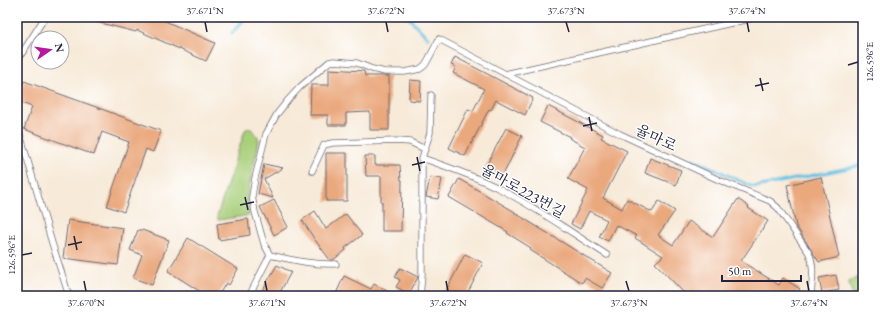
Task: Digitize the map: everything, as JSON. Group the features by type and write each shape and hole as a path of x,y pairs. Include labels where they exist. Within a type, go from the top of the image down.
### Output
{"lane":[{"path":"17,61 45,17"},
{"path":"505,74 758,17"},
{"name":"율마로","path":"270,255 264,244 252,196 266,134 277,114 288,100 325,64 334,61 343,61 357,63 385,72 405,72 420,69 425,65 439,39 620,134 719,180 770,201 778,208 812,259 813,268 811,296"},
{"path":"420,296 422,275 422,158 430,133 431,95"},
{"path":"17,124 69,296"},
{"path":"312,171 324,145 332,143 397,141 410,142 425,149"},
{"name":"율마로223번길","path":"422,158 458,171 499,189 537,210 607,255"},
{"path":"248,296 270,255 303,263 336,264"}],"green space":[{"path":"248,128 255,133 259,141 247,197 249,215 218,220 217,216 245,130"},
{"path":"863,276 863,296 853,296 849,283 850,280"}],"building":[{"path":"89,17 156,17 215,43 206,61 137,30 136,32 89,20"},
{"path":"455,57 533,98 525,115 496,100 491,110 489,109 465,156 449,148 468,109 473,111 484,89 453,73 456,67 451,65"},
{"path":"329,69 364,71 365,76 389,76 389,130 370,130 370,112 346,113 346,125 328,125 328,115 310,115 311,85 329,85"},
{"path":"410,80 421,81 420,101 409,100"},
{"path":"24,81 161,131 153,152 146,149 124,212 107,206 129,142 102,132 94,155 24,129 32,107 17,101"},
{"path":"548,106 603,135 601,138 627,151 603,198 622,209 627,199 652,212 659,201 675,211 658,235 673,245 689,221 713,237 738,199 749,207 748,208 768,221 741,261 779,285 783,278 800,289 795,296 687,296 655,263 663,256 635,238 637,236 616,225 608,241 599,237 607,220 589,211 580,229 571,224 588,190 568,179 585,147 569,138 570,137 540,122"},
{"path":"506,128 522,136 502,177 485,168"},
{"path":"326,153 347,153 347,201 326,201"},
{"path":"365,156 375,156 375,165 400,165 402,180 401,231 382,231 381,176 366,176"},
{"path":"650,158 681,170 676,185 645,173"},
{"path":"264,164 283,168 264,179 273,198 258,194"},
{"path":"430,177 442,179 438,199 426,197"},
{"path":"821,177 839,257 819,262 796,226 787,185"},
{"path":"459,179 612,273 602,288 585,278 582,283 530,250 531,248 507,233 508,232 449,197"},
{"path":"274,200 288,227 274,235 260,207"},
{"path":"315,211 326,229 346,214 362,235 345,248 346,250 333,260 330,260 302,220"},
{"path":"248,219 250,235 219,240 217,224"},
{"path":"68,220 123,228 118,265 63,258"},
{"path":"138,230 142,230 169,240 152,285 133,278 142,255 130,250"},
{"path":"188,238 238,269 229,285 226,283 218,296 207,296 168,271"},
{"path":"465,254 483,263 466,296 455,296 446,291"},
{"path":"277,265 291,272 278,296 259,296"},
{"path":"400,268 418,277 409,294 396,287 400,280 395,277"},
{"path":"836,275 839,290 822,293 819,278"},
{"path":"344,276 371,289 374,284 396,296 335,296"}],"waterway":[{"path":"232,33 246,17"},
{"path":"408,17 428,38"},
{"path":"693,159 756,187 863,165"}]}
